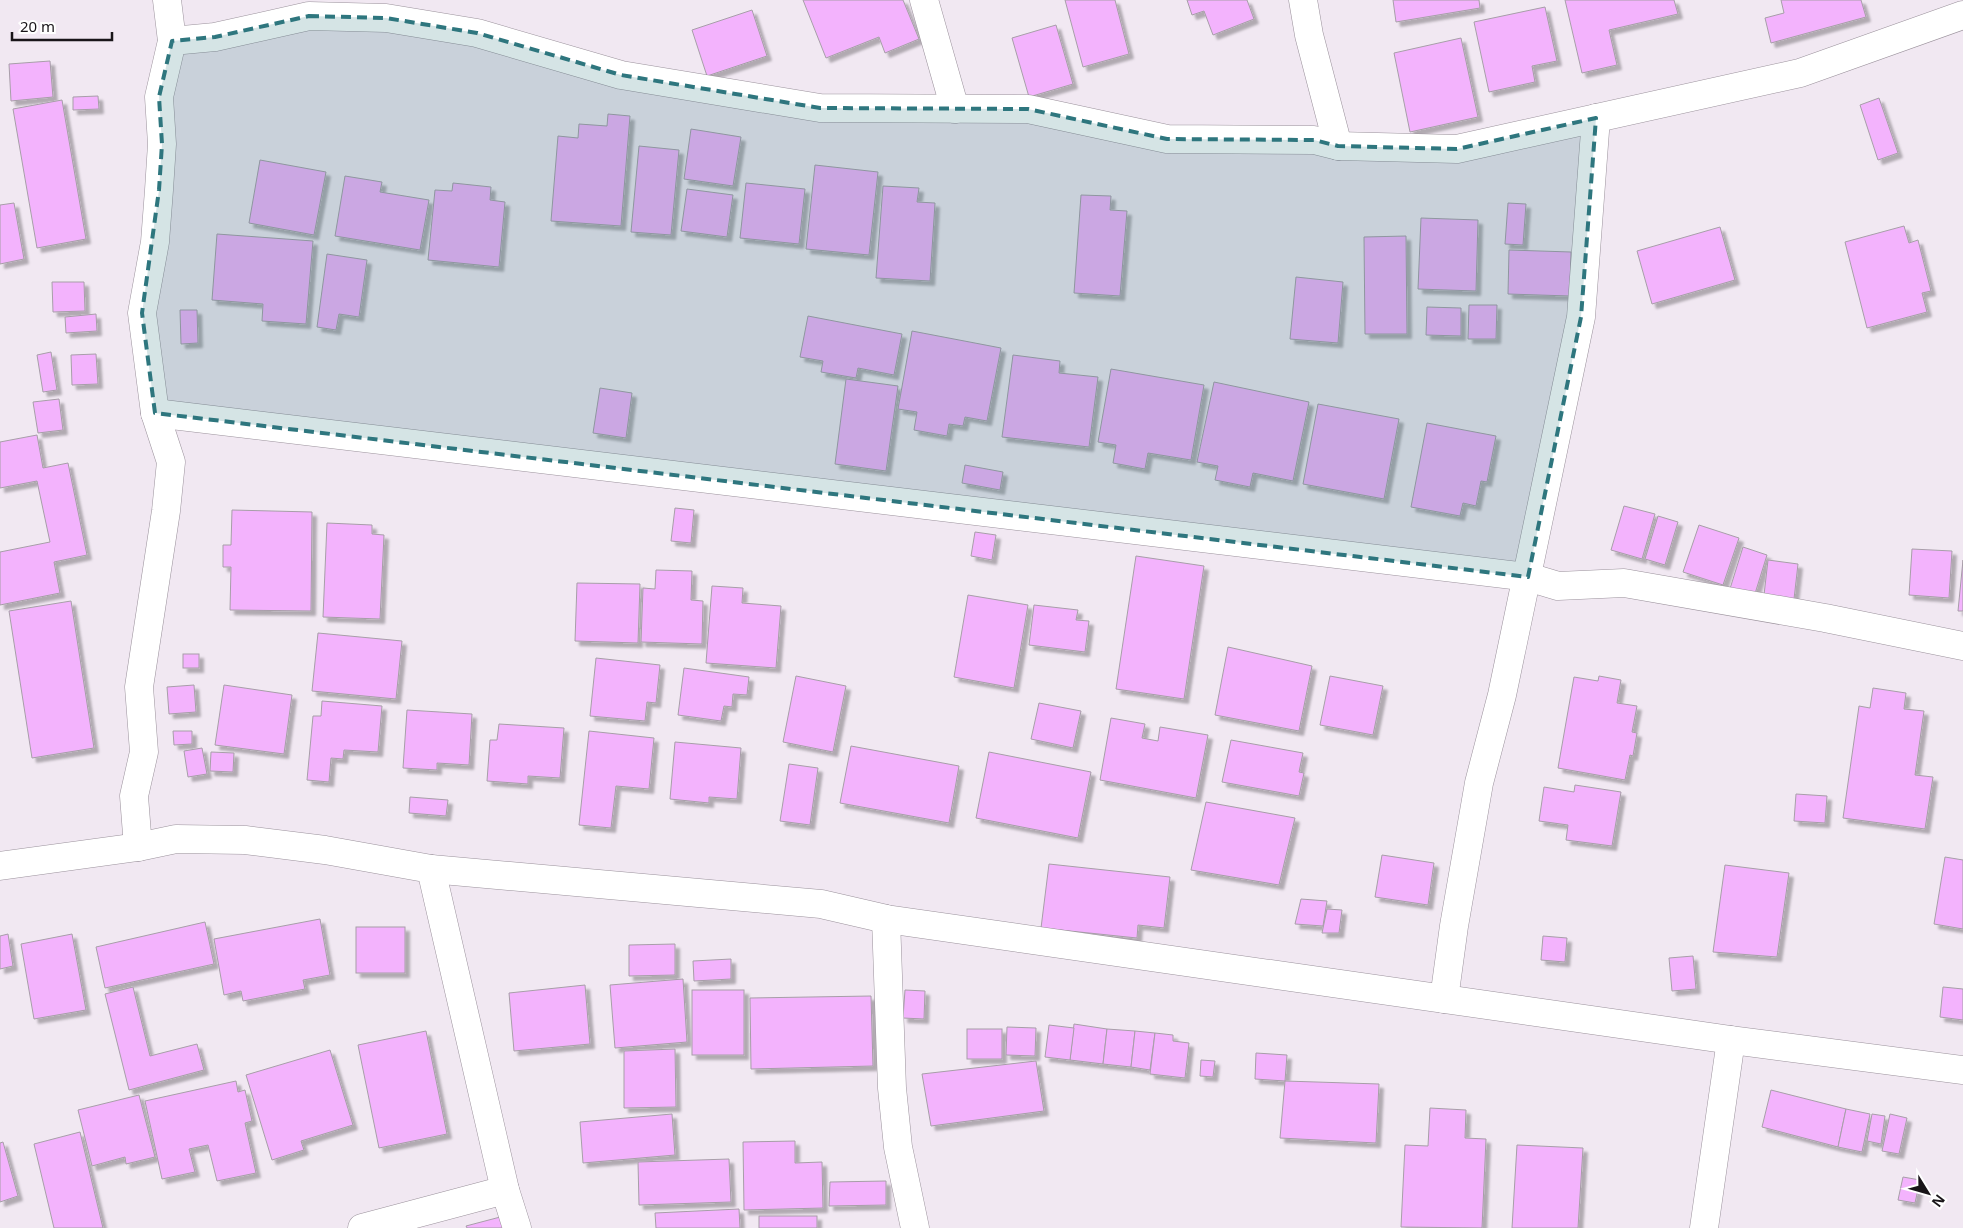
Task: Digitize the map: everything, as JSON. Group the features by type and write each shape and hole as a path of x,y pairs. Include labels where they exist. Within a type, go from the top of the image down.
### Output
{"street":[{"path":"138,847 134,796 144,752 140,687 166,511 171,462 155,413 142,313 155,242 162,144 159,97 172,41 167,0"},
{"path":"924,0 956,110"},
{"path":"1303,0 1309,35 1338,146"},
{"path":"172,41 216,37 309,16 386,18 477,33 621,75 820,108 1028,109 1167,140 1314,140 1338,146 1457,149 1800,73 1963,15"},
{"path":"1444,999 1454,926 1479,783 1502,695 1528,577 1581,317 1596,118"},
{"path":"155,413 1528,577 1558,586 1624,583 1825,618 1963,646"},
{"path":"0,866 138,847 176,839 245,840 325,850 431,869 821,904 886,919 1730,1040 1963,1070"},
{"path":"431,869 505,1190 517,1228"},
{"path":"886,919 892,1088 898,1147 914,1228"},
{"path":"1704,1228 1730,1040"},
{"path":"362,1228 505,1190"}],"highlighted area":[{"path":"309,16 386,18 477,33 621,75 820,108 1028,109 1167,139 1314,140 1338,146 1457,149 1596,118 1581,317 1528,577 155,413 142,313 159,190 162,144 159,97 172,41 215,37"}],"building":[{"path":"803,0 903,0 919,39 885,53 879,37 826,58"},
{"path":"1065,0 1115,0 1129,54 1083,67"},
{"path":"1187,0 1247,0 1254,19 1213,35 1204,11 1192,15"},
{"path":"1393,0 1479,0 1480,8 1396,22"},
{"path":"1565,0 1674,0 1678,14 1609,30 1617,65 1582,73"},
{"path":"1781,0 1861,0 1866,17 1771,43 1765,18 1784,13"},
{"path":"1545,7 1557,61 1532,66 1535,82 1489,92 1474,22"},
{"path":"752,10 767,56 707,76 692,30"},
{"path":"1056,25 1073,84 1029,97 1012,38"},
{"path":"1461,38 1478,117 1410,132 1394,53"},
{"path":"50,61 53,97 11,101 9,64"},
{"path":"98,96 99,109 73,110 73,97"},
{"path":"1879,98 1898,153 1878,160 1860,105"},
{"path":"62,100 86,239 37,248 13,109"},
{"path":"608,114 630,116 621,226 551,221 558,136 578,138 579,124 607,126"},
{"path":"691,129 741,137 733,186 684,179"},
{"path":"639,146 679,150 671,235 631,232"},
{"path":"260,160 326,172 314,235 249,223"},
{"path":"815,165 878,172 869,255 806,249"},
{"path":"345,176 382,182 380,192 429,200 420,250 335,236"},
{"path":"453,183 491,187 490,200 505,202 499,267 428,260 435,190 452,191"},
{"path":"746,183 805,189 799,244 740,238"},
{"path":"883,186 919,188 917,202 935,203 930,281 876,278"},
{"path":"687,189 733,195 727,237 681,231"},
{"path":"1081,195 1111,196 1110,210 1127,211 1120,296 1074,293"},
{"path":"14,203 24,259 0,264 0,205"},
{"path":"1508,203 1526,204 1523,245 1505,244"},
{"path":"1421,218 1478,220 1476,291 1418,289"},
{"path":"1904,226 1909,243 1918,240 1931,291 1922,293 1927,312 1867,328 1845,242"},
{"path":"1720,227 1735,280 1652,304 1637,251"},
{"path":"217,234 313,241 306,324 262,321 263,304 212,300"},
{"path":"1406,236 1407,334 1365,334 1364,237"},
{"path":"1509,250 1571,252 1570,296 1508,294"},
{"path":"327,254 367,260 359,317 339,314 336,330 317,327"},
{"path":"1296,277 1343,282 1338,343 1290,339"},
{"path":"52,282 84,282 85,311 53,312"},
{"path":"1469,305 1497,305 1496,339 1468,339"},
{"path":"1427,307 1461,308 1461,336 1426,335"},
{"path":"180,310 197,310 198,343 181,344"},
{"path":"96,314 97,331 66,333 65,317"},
{"path":"808,316 902,334 894,375 858,368 856,378 821,372 823,361 800,357"},
{"path":"912,331 1001,348 987,421 965,417 963,426 949,424 947,436 914,430 917,412 898,409"},
{"path":"51,352 57,390 43,392 37,355"},
{"path":"96,354 98,384 72,385 71,355"},
{"path":"1013,355 1060,361 1059,373 1098,377 1089,447 1002,437"},
{"path":"1111,369 1204,385 1191,460 1148,453 1145,469 1113,463 1116,445 1098,442"},
{"path":"846,379 898,386 886,471 835,464"},
{"path":"1214,382 1309,402 1293,481 1253,473 1250,487 1215,480 1218,466 1197,462"},
{"path":"600,388 632,393 626,438 593,433"},
{"path":"59,399 63,430 38,433 33,402"},
{"path":"1318,404 1399,419 1384,499 1303,484"},
{"path":"1427,423 1496,436 1487,482 1481,481 1476,506 1463,503 1460,516 1411,507"},
{"path":"37,435 43,468 68,463 87,555 54,562 60,593 0,605 0,552 50,542 37,481 0,488 0,442"},
{"path":"965,465 1003,472 1000,490 962,483"},
{"path":"1624,506 1655,514 1642,559 1611,550"},
{"path":"675,508 694,510 691,543 671,541"},
{"path":"232,510 312,512 311,611 230,610 231,567 223,567 223,545 231,545"},
{"path":"1658,516 1678,522 1665,565 1645,559"},
{"path":"327,523 372,525 372,534 384,535 380,619 323,617"},
{"path":"1699,525 1739,538 1723,585 1683,572"},
{"path":"975,532 996,535 992,560 971,556"},
{"path":"1743,547 1767,555 1753,600 1729,592"},
{"path":"1912,549 1952,551 1949,598 1909,595"},
{"path":"1136,556 1204,566 1184,699 1116,689"},
{"path":"1768,560 1798,564 1794,599 1764,595"},
{"path":"1963,560 1963,611 1958,611"},
{"path":"656,570 692,571 691,600 703,601 702,644 641,642 643,588 655,589"},
{"path":"577,583 640,584 638,643 575,641"},
{"path":"712,586 743,588 742,603 781,606 776,668 706,663"},
{"path":"968,595 1028,605 1014,688 954,677"},
{"path":"71,601 94,748 32,758 9,611"},
{"path":"1034,605 1078,610 1076,620 1089,621 1085,652 1029,645"},
{"path":"318,633 402,641 396,699 312,691"},
{"path":"1228,647 1312,666 1299,731 1215,715"},
{"path":"183,654 199,654 199,668 183,668"},
{"path":"596,658 660,665 656,703 647,702 645,721 590,716"},
{"path":"684,668 749,677 747,695 733,694 732,707 724,706 721,721 678,715"},
{"path":"796,676 846,686 833,752 783,742"},
{"path":"1330,676 1383,686 1373,735 1320,725"},
{"path":"1599,676 1621,680 1617,703 1637,706 1632,732 1637,733 1633,756 1630,755 1625,780 1558,768 1574,677 1598,681"},
{"path":"194,685 196,712 169,714 167,687"},
{"path":"224,685 292,695 284,754 215,745"},
{"path":"1873,688 1906,693 1904,709 1924,711 1915,775 1933,777 1925,829 1843,818 1859,706 1870,708"},
{"path":"322,701 382,706 378,752 344,750 343,759 331,758 329,782 307,780 313,716 321,716"},
{"path":"1039,703 1081,711 1073,748 1031,739"},
{"path":"407,710 472,714 469,765 437,763 437,770 403,768"},
{"path":"1111,718 1145,724 1142,738 1158,741 1160,727 1208,735 1196,798 1100,780"},
{"path":"499,724 564,728 560,778 528,776 528,784 487,781 490,740 497,740"},
{"path":"173,731 192,731 192,744 174,745"},
{"path":"589,731 654,738 649,789 616,786 611,828 579,825"},
{"path":"1231,740 1303,753 1299,772 1304,773 1299,796 1222,782"},
{"path":"675,742 741,748 737,799 709,797 709,803 670,799"},
{"path":"851,746 959,766 949,823 840,803"},
{"path":"202,748 207,774 188,777 184,751"},
{"path":"211,752 234,753 233,772 210,771"},
{"path":"989,752 1091,772 1078,838 976,818"},
{"path":"789,764 818,768 810,825 780,821"},
{"path":"1575,785 1621,792 1612,846 1566,840 1568,825 1539,821 1544,787 1574,792"},
{"path":"1796,794 1827,796 1825,823 1794,821"},
{"path":"410,797 448,800 446,816 409,813"},
{"path":"1206,802 1295,818 1279,885 1191,870"},
{"path":"1382,855 1434,863 1428,905 1375,897"},
{"path":"1945,857 1963,860 1963,929 1934,924"},
{"path":"1049,864 1170,877 1164,928 1138,925 1137,938 1041,928"},
{"path":"1725,865 1789,873 1777,957 1713,952"},
{"path":"1301,899 1327,901 1323,926 1295,924"},
{"path":"1327,909 1342,910 1339,933 1322,933"},
{"path":"320,919 330,975 303,980 305,989 243,1001 241,991 224,995 214,939"},
{"path":"205,922 214,964 105,988 96,947"},
{"path":"356,927 405,927 405,973 356,973"},
{"path":"8,934 13,966 0,969 0,936"},
{"path":"72,934 86,1010 34,1019 21,944"},
{"path":"1543,936 1567,938 1565,962 1541,960"},
{"path":"675,944 675,975 629,976 629,945"},
{"path":"1693,956 1696,989 1672,991 1669,958"},
{"path":"731,959 731,979 694,981 693,961"},
{"path":"683,979 687,1042 615,1048 610,985"},
{"path":"585,985 590,1044 514,1051 509,993"},
{"path":"133,987 150,1056 197,1044 204,1070 129,1090 105,994"},
{"path":"1943,987 1963,989 1963,1020 1940,1017"},
{"path":"692,990 744,990 744,1055 692,1055"},
{"path":"905,990 925,991 924,1019 903,1018"},
{"path":"871,996 873,1066 751,1069 750,998"},
{"path":"1074,1024 1107,1029 1103,1064 1070,1060"},
{"path":"1049,1025 1074,1028 1070,1060 1045,1057"},
{"path":"1007,1027 1036,1028 1035,1056 1006,1055"},
{"path":"967,1029 1002,1029 1002,1059 967,1059"},
{"path":"1107,1029 1135,1031 1131,1067 1103,1064"},
{"path":"426,1031 447,1134 379,1148 358,1045"},
{"path":"1135,1031 1155,1033 1150,1070 1131,1067"},
{"path":"1155,1033 1173,1035 1173,1041 1189,1043 1185,1078 1150,1074"},
{"path":"675,1049 676,1107 624,1108 624,1051"},
{"path":"330,1050 353,1125 301,1141 304,1150 272,1160 246,1075"},
{"path":"1256,1053 1287,1055 1285,1081 1255,1079"},
{"path":"1201,1060 1215,1061 1213,1077 1200,1076"},
{"path":"1036,1061 1044,1111 931,1126 922,1074"},
{"path":"236,1081 238,1092 245,1090 252,1121 245,1123 256,1173 217,1181 208,1145 189,1149 195,1172 162,1179 145,1101"},
{"path":"1285,1081 1379,1084 1376,1143 1280,1138"},
{"path":"1771,1090 1846,1109 1838,1147 1762,1127"},
{"path":"139,1095 155,1157 126,1164 125,1157 92,1166 78,1110"},
{"path":"1430,1108 1466,1110 1465,1138 1486,1139 1482,1228 1401,1227 1405,1145 1428,1146"},
{"path":"1846,1109 1870,1114 1862,1152 1838,1147"},
{"path":"672,1114 675,1155 583,1163 580,1122"},
{"path":"1872,1114 1885,1116 1881,1144 1867,1141"},
{"path":"1890,1114 1907,1118 1899,1154 1882,1151"},
{"path":"80,1132 103,1228 54,1228 34,1144"},
{"path":"795,1141 795,1163 822,1162 823,1208 744,1210 743,1142"},
{"path":"3,1142 18,1196 0,1202 0,1143"},
{"path":"1517,1145 1583,1148 1578,1228 1512,1228"},
{"path":"729,1159 731,1202 639,1205 638,1162"},
{"path":"1903,1177 1920,1180 1915,1203 1898,1200"},
{"path":"886,1181 886,1205 829,1206 830,1182"},
{"path":"739,1209 740,1228 656,1228 655,1213"},
{"path":"504,1216 507,1228 467,1228 466,1226"},
{"path":"759,1216 817,1216 817,1228 759,1228"}]}
